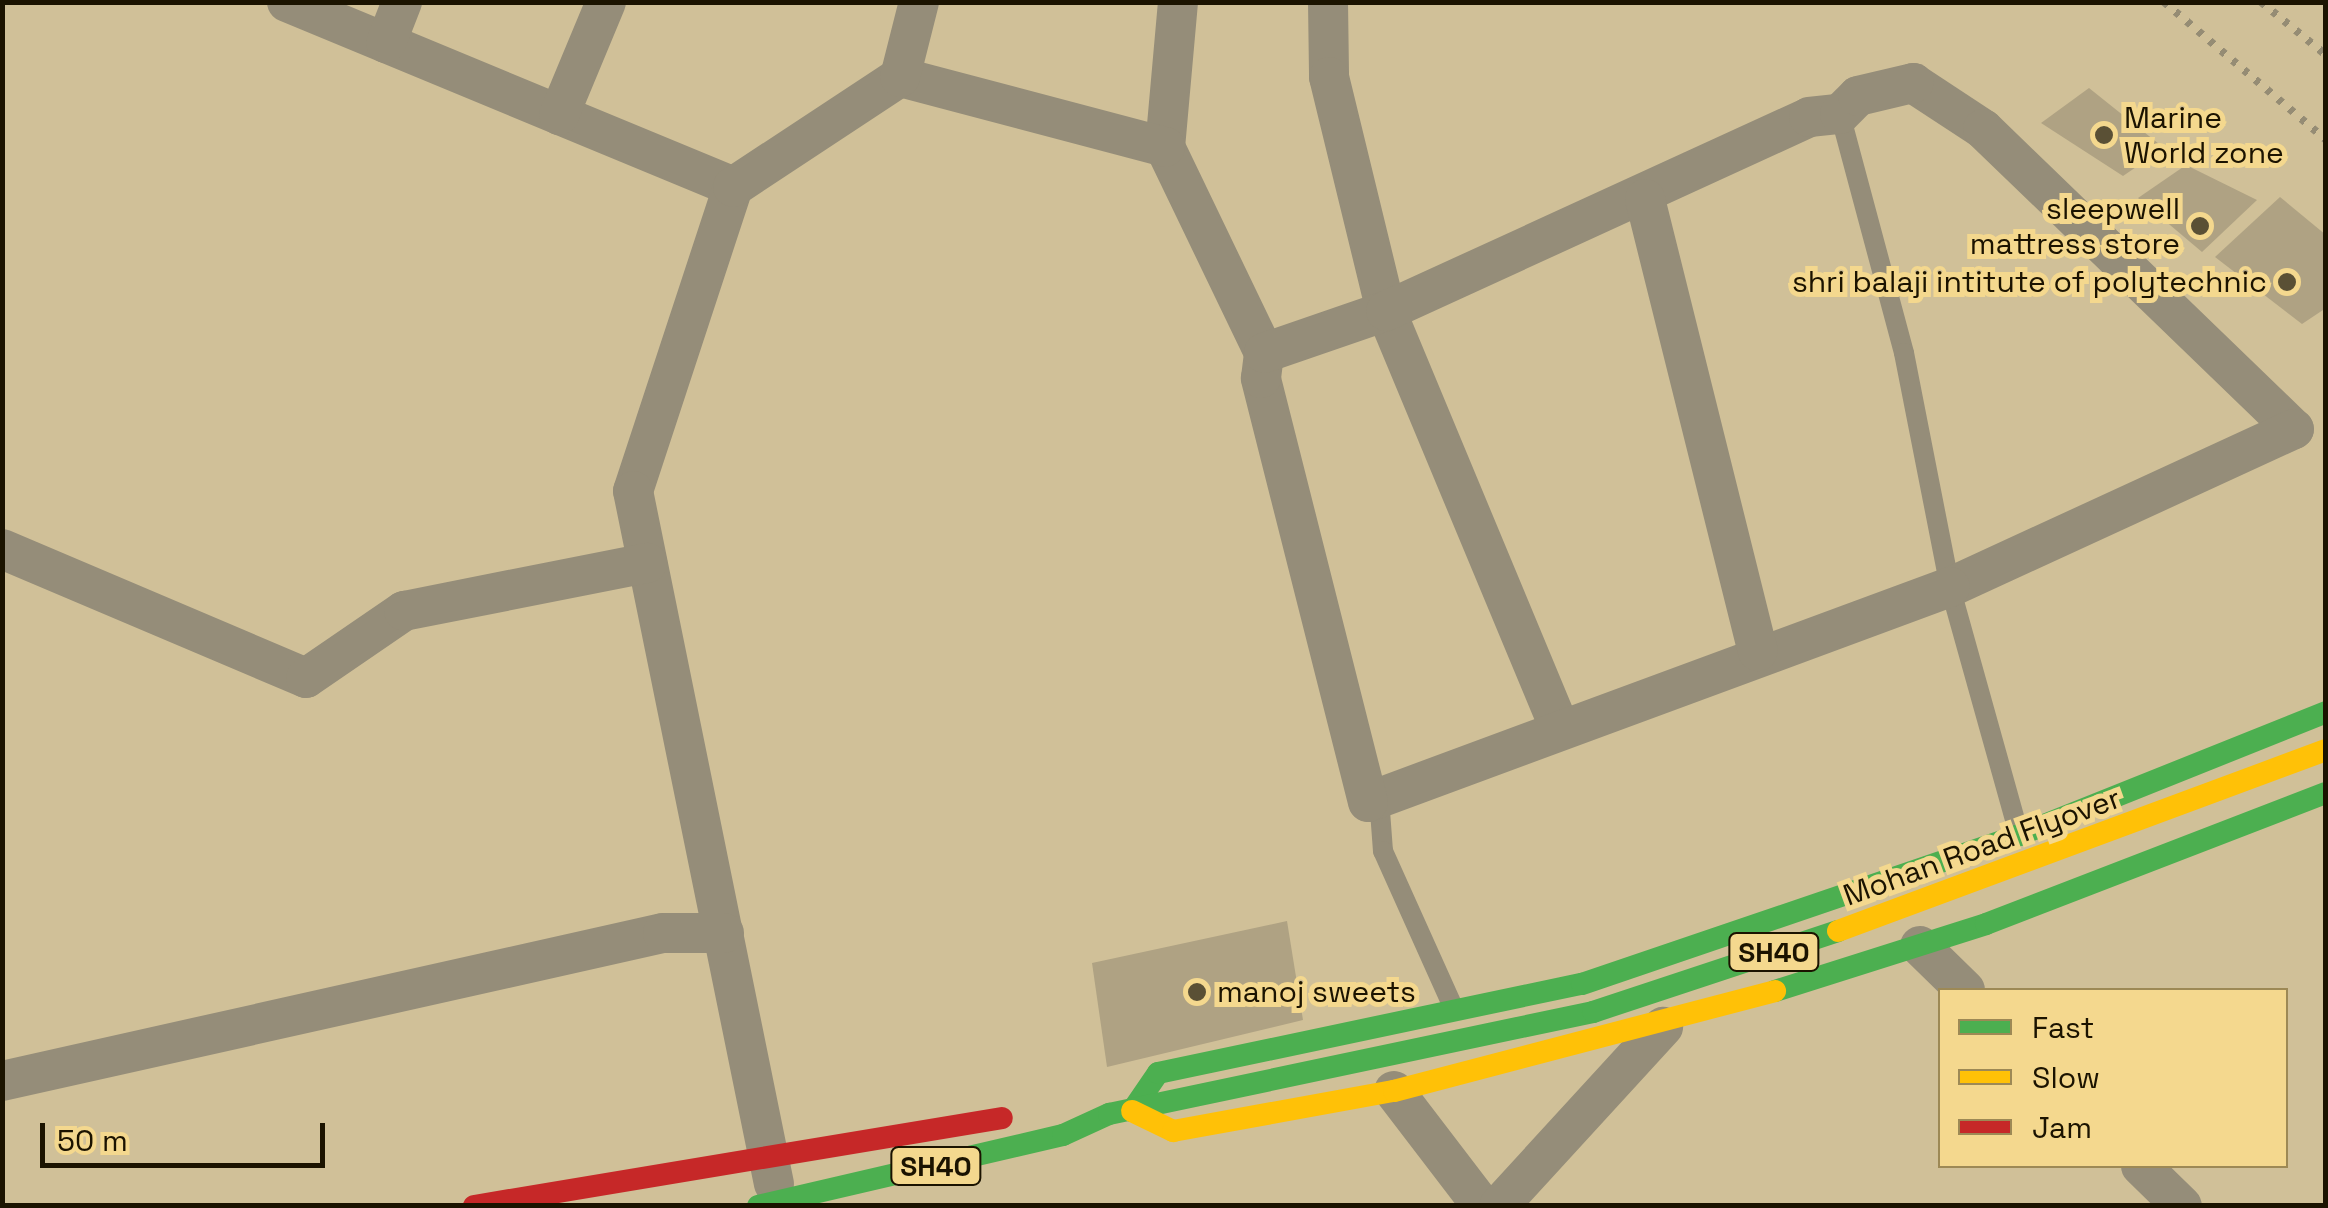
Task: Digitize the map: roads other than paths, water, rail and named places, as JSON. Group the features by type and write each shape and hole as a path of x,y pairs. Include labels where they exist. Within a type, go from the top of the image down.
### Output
{"street":[{"path":"287,2 733,187"},
{"path":"386,43 402,2"},
{"path":"559,115 606,2"},
{"path":"768,1204 768,1154 632,491 733,187 900,78 919,2"},
{"path":"1178,2 1165,146 1264,353 1261,378 1368,802 1758,651 1950,587 2294,429 1983,129 1913,83 1858,96 1840,114 1809,117 1645,198 1386,311 1264,353"},
{"path":"1328,2 1329,78 1386,311 1560,730"},
{"path":"900,78 1165,146"},
{"path":"1645,198 1758,651"},
{"path":"2,549 306,678 404,611 648,563"},
{"path":"1119,1112 1158,1073 1582,984 2019,835 2323,720"},
{"name":"Mohan Road Flyover","path":"1119,1112 1593,1012 1940,897 2326,750"},
{"path":"474,1206 768,1154 1053,1110 1119,1112 1173,1132 1394,1092 1663,1027 1920,946 2326,793"},
{"path":"2,1081 663,933 724,933"},
{"path":"1920,946 1963,988"},
{"path":"1498,1206 1663,1027"},
{"path":"1394,1092 1482,1206"},
{"name":"SH40","path":"768,1204 1063,1135 1119,1112"},
{"path":"2143,1168 2182,1206"}],"lane":[{"path":"1840,114 1904,353 1950,587 2019,835"},
{"path":"1368,802 1380,811 1383,851 1456,1013"}],"railway":[{"path":"2164,2 2326,140"},
{"path":"2261,2 2326,55"}],"place":[{"name":"Marine World zone","path":"2104,135"},
{"name":"sleepwell mattress store","path":"2200,226"},
{"name":"shri balaji intitute of polytechnic","path":"2287,282"},
{"name":"manoj sweets","path":"1197,992"}]}
